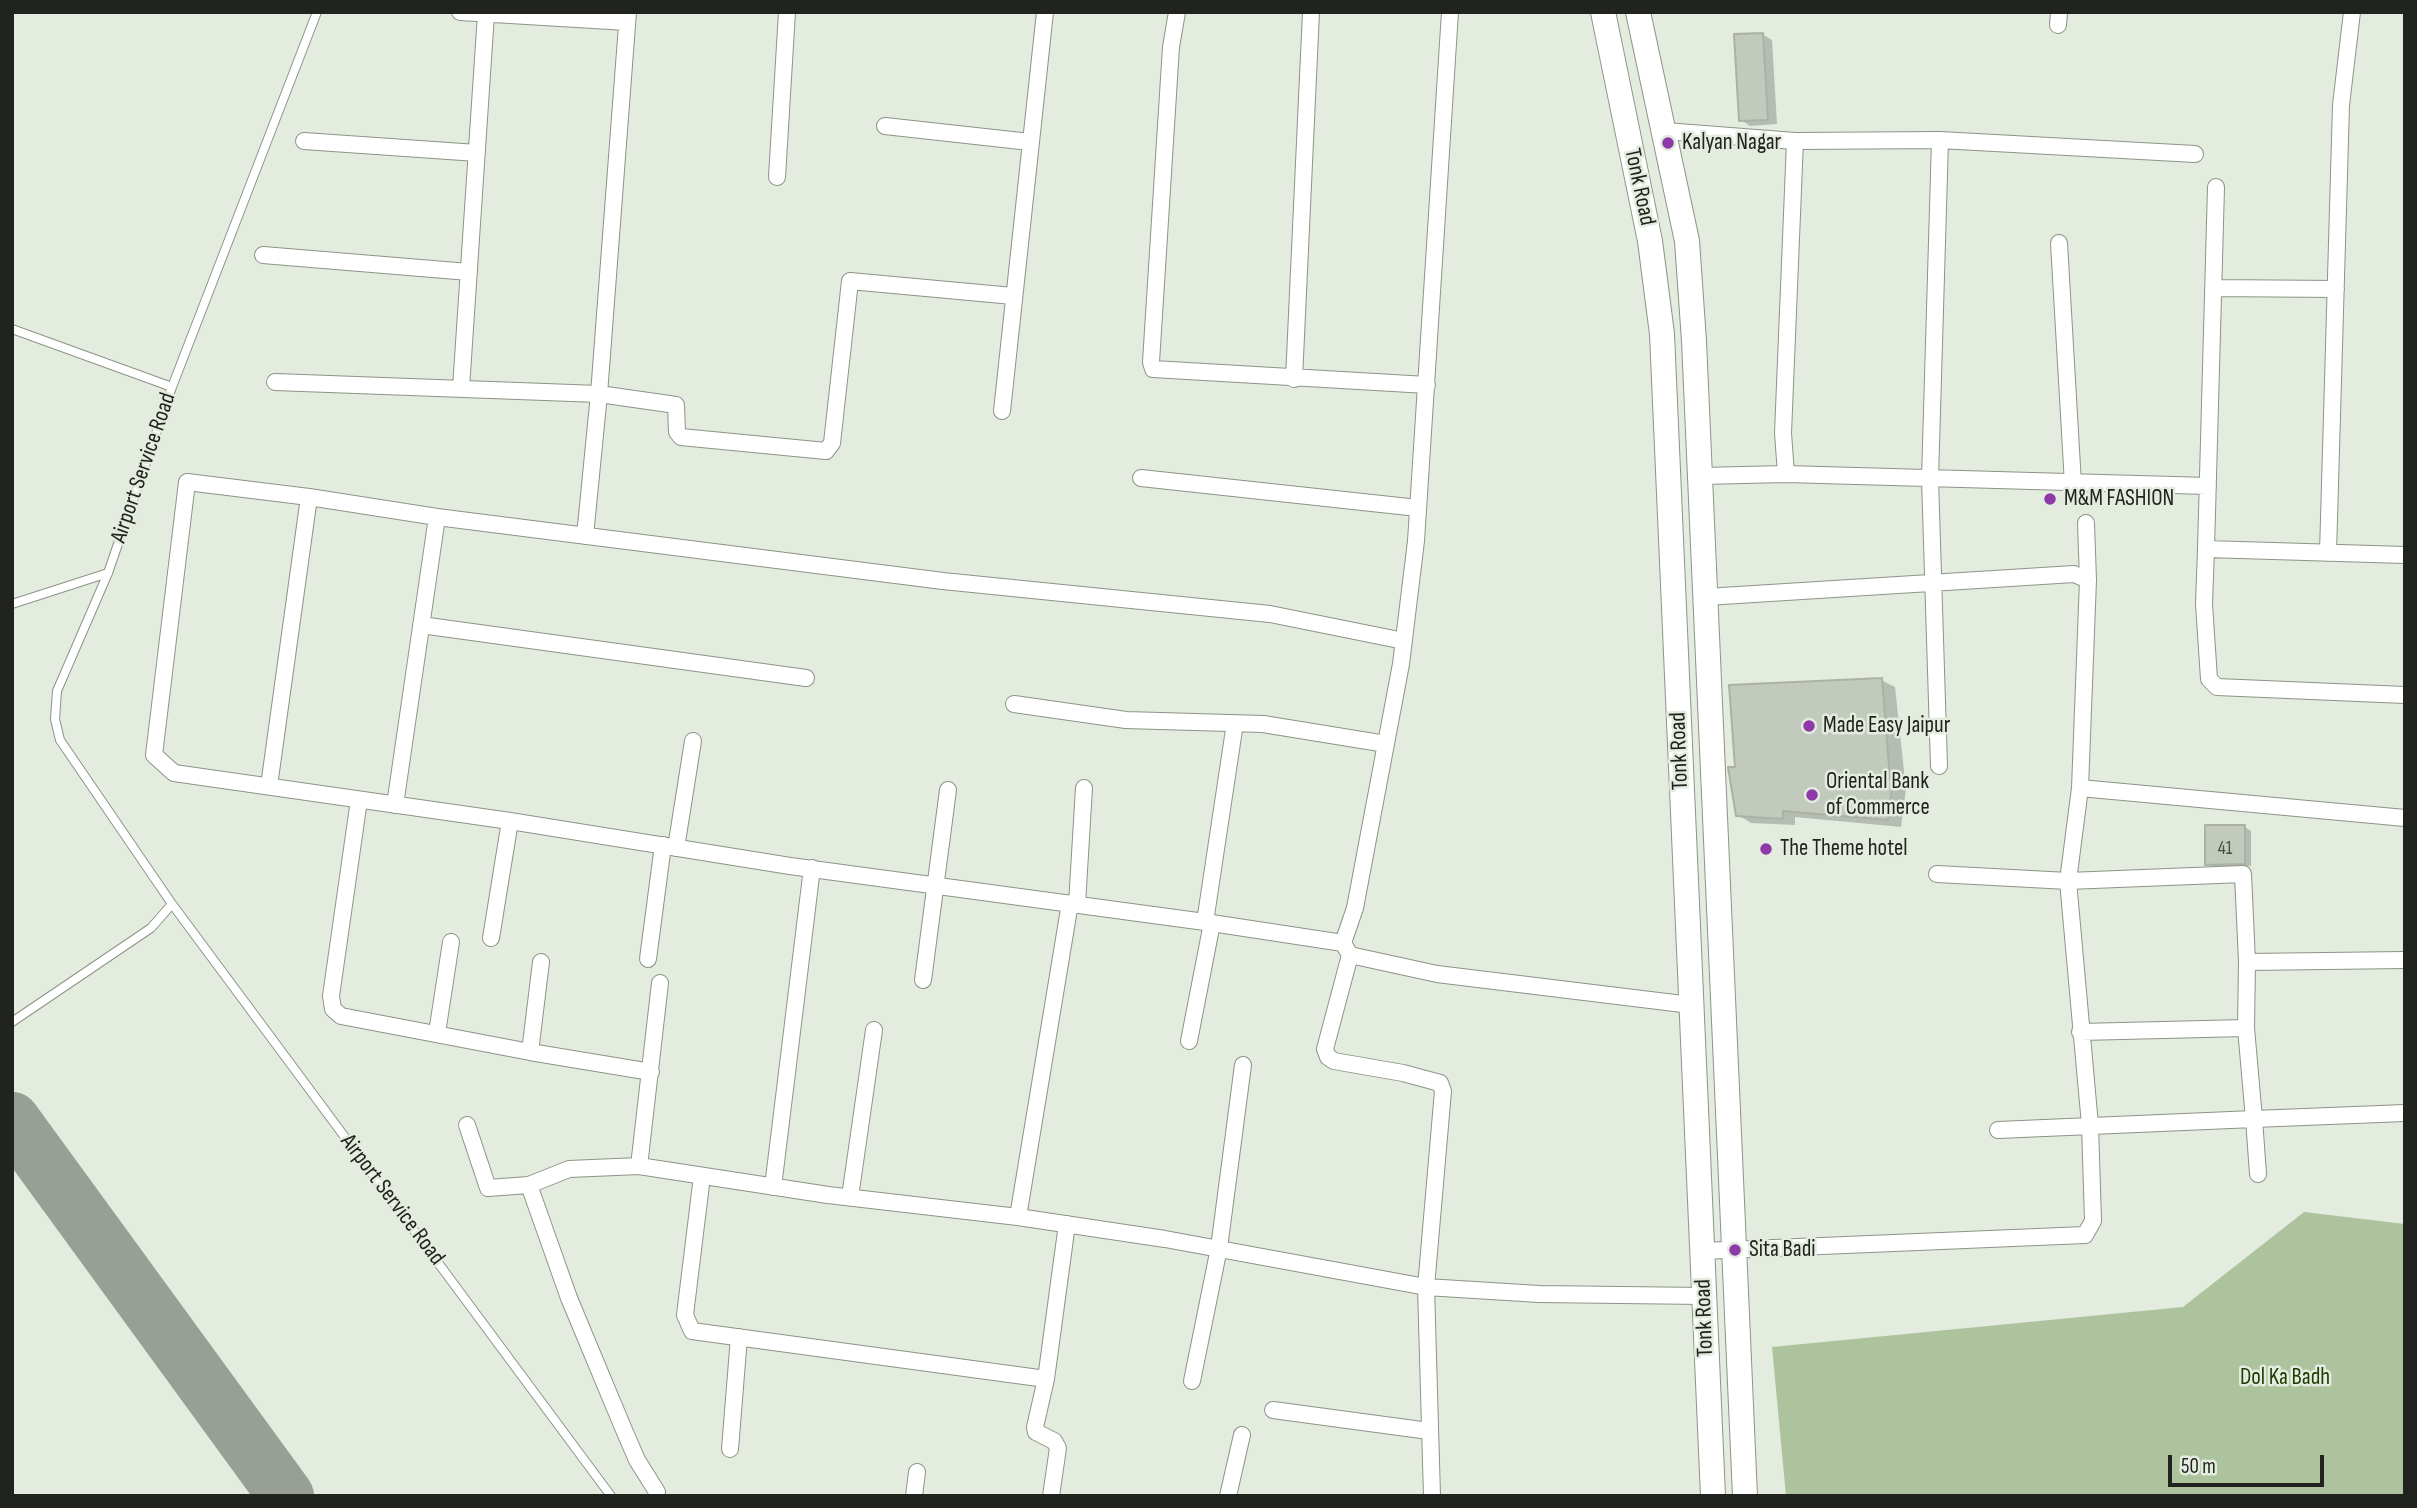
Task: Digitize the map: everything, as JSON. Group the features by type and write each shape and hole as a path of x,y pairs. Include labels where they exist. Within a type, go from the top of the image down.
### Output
{"main road":[{"name":"Tonk Road","path":"1603,12 1650,241 1662,334 1713,1496"},
{"name":"Tonk Road","path":"1639,12 1687,241 1706,597 1745,1496"}],"street":[{"path":"460,12 627,17 599,394 585,536"},
{"path":"778,177 787,12"},
{"path":"1002,411 1045,12"},
{"path":"1177,12 1171,47 1151,362 1153,369 1427,385"},
{"path":"1294,379 1311,12"},
{"path":"1432,1496 1426,1287 1443,1091 1440,1083 1403,1073 1334,1061 1328,1057 1325,1049 1355,908 1404,641 1427,385 1450,12"},
{"path":"2328,552 2341,105 2351,12"},
{"path":"461,388 486,14"},
{"path":"885,126 1030,142"},
{"path":"1665,131 1796,141 1940,140 2195,154"},
{"path":"1939,766 1931,581 1930,480 1940,140"},
{"path":"304,141 477,153"},
{"path":"1786,474 1783,433 1796,141"},
{"path":"2216,187 2204,604 2209,679 2217,687 2405,695"},
{"path":"2059,243 2073,484"},
{"path":"262,255 468,272"},
{"path":"275,382 599,394 676,405 677,432 681,437 826,451 832,443 849,281 1013,296"},
{"path":"2213,288 2336,289"},
{"path":"1700,476 1786,474 2208,486"},
{"path":"1141,478 1418,508"},
{"path":"1404,641 1270,614 943,581 437,517 187,482 154,755 174,773 510,821 812,869 1208,922 1346,949 1437,974 1691,1004"},
{"path":"269,786 309,497"},
{"path":"395,805 437,517"},
{"path":"1702,1251 2085,1235 2093,1221 2090,1125 2068,881 2080,788 2088,580 2086,523"},
{"path":"2206,549 2405,555"},
{"path":"1706,597 2074,574 2088,580"},
{"path":"421,625 806,678"},
{"path":"1014,704 1126,720 1263,724 1386,744"},
{"path":"1189,1041 1236,723"},
{"path":"648,959 693,741"},
{"path":"1018,1217 1074,904 1084,788"},
{"path":"2080,788 2405,818"},
{"path":"923,980 948,790"},
{"path":"359,800 331,996 333,1009 341,1016 651,1072"},
{"path":"491,938 510,821"},
{"path":"773,1187 812,869"},
{"path":"1937,874 2068,881 2243,874 2247,962 2246,1028 2258,1174"},
{"path":"437,1033 450,942"},
{"path":"2247,962 2405,960"},
{"path":"530,1052 541,962"},
{"path":"639,1166 660,983"},
{"path":"2080,1032 2246,1028"},
{"path":"849,1198 874,1030"},
{"path":"1192,1381 1219,1248 1243,1065"},
{"path":"1998,1130 2405,1113"},
{"path":"467,1125 483,1181 488,1188 529,1185 569,1170 639,1166 849,1198 1067,1224 1219,1248 1426,1287 1539,1294 1704,1296"},
{"path":"702,1176 685,1315 692,1331 1046,1379"},
{"path":"529,1185 569,1298 619,1418 637,1460 657,1492"},
{"path":"1051,1496 1058,1448 1054,1441 1036,1432 1035,1427 1046,1379 1067,1224"},
{"path":"730,1449 739,1337"},
{"path":"1273,1410 1429,1431"},
{"path":"1228,1496 1242,1436"},
{"path":"914,1496 917,1472"}],"lane":[{"name":"Airport Service Road","path":"317,12 172,387 108,573 57,691 55,719 60,740 172,904 611,1496"},
{"path":"12,328 172,387"},
{"path":"12,604 108,573"},
{"path":"12,1022 151,928 172,904"}],"green space":[{"name":"Dol Ka Badh","path":"2304,1212 2405,1224 2405,1496 1786,1496 1772,1347 2183,1307"}],"building":[{"path":"1763,33 1768,120 1739,121 1734,34"},
{"name":"Made Easy Jaipur","path":"1882,678 1890,779 1893,779 1888,820 1783,811 1783,819 1736,816 1728,767 1735,767 1729,685"},
{"path":"2205,825 2245,825 2245,864 2205,865"}],"taxiway":[{"path":"12,1120 286,1496"}],"place":[{"name":"Kalyan Nagar","path":"1668,143"},
{"name":"M&M FASHION","path":"2050,499"},
{"name":"Made Easy Jaipur","path":"1809,726"},
{"name":"Oriental Bank of Commerce","path":"1812,795"},
{"name":"The Theme hotel","path":"1766,849"},
{"name":"Sita Badi","path":"1735,1250"}]}
